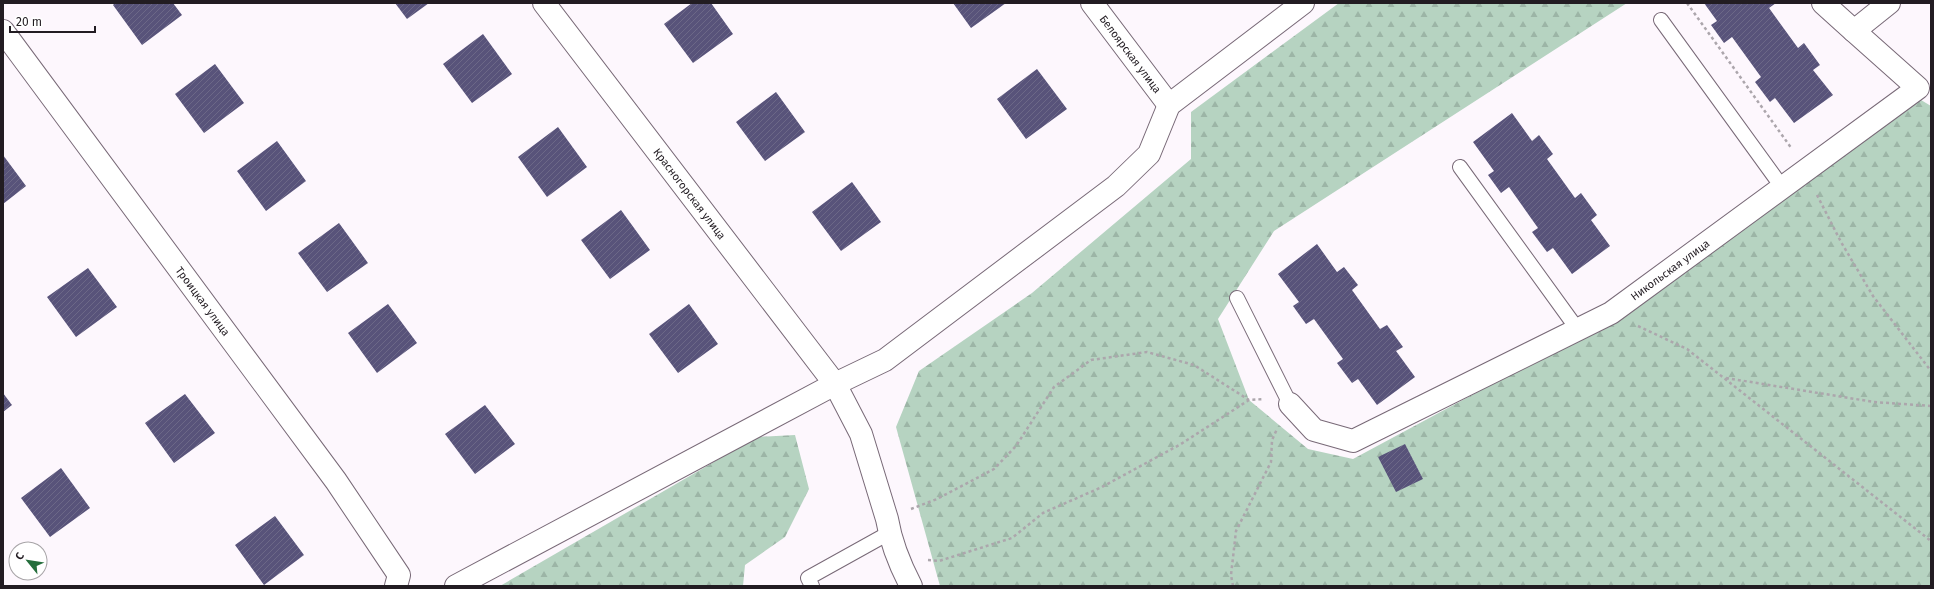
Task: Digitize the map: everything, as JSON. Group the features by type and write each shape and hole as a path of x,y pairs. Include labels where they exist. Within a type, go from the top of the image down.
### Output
{"street":[{"name":"Красногорская улица","path":"544,3 836,384 861,434 901,568 911,586"},
{"name":"Белоярская улица","path":"1092,3 1169,105"},
{"path":"456,586 836,384 885,360 1116,186 1149,154 1169,105 1303,3"},
{"name":"Никольская улица","path":"1290,404 1314,430 1352,441 1578,330 1611,313 1806,170 1924,92 1823,3"},
{"path":"1854,31 1889,3"},
{"name":"Троицкая улица","path":"3,31 331,475 398,580"}],"lane":[{"path":"1662,20 1782,187"},
{"path":"1460,166 1578,330"},
{"path":"1237,298 1290,404"},
{"path":"812,586 808,578 888,526"}],"path":[{"path":"1687,3 1814,181 1816,191 1841,242 1873,296 1931,371"},
{"path":"1611,313 1687,349 1931,541"},
{"path":"888,526 994,469 1016,446 1054,387 1091,360 1147,352 1194,365 1249,400"},
{"path":"1724,378 1874,402 1931,406"},
{"path":"898,558 939,562 1012,538 1043,513 1102,487 1161,454 1249,400 1268,399 1290,404 1272,440 1271,462 1236,531 1231,575 1233,586"}],"green space":[{"path":"1339,3 1627,3 1274,231 1218,319 1249,400 1308,449 1353,459 1580,337 1916,97 1931,106 1931,586 940,586 896,427 919,371 1032,293 1191,159 1191,112"},
{"path":"795,435 809,489 785,537 745,565 743,586 500,586 757,437"}],"building":[{"path":"115,3 173,3 182,15 142,45 113,5"},
{"path":"395,3 429,3 407,19"},
{"path":"692,3 711,3 733,34 693,63 664,24"},
{"path":"953,3 1006,3 971,28"},
{"path":"1704,3 1776,3 1769,8 1798,48 1804,43 1820,65 1813,70 1833,95 1794,123 1775,98 1770,102 1755,82 1761,77 1732,37 1724,43 1711,25 1717,21"},
{"path":"483,34 512,74 472,103 443,64"},
{"path":"215,64 244,103 204,133 175,94"},
{"path":"1037,69 1067,109 1026,139 997,99"},
{"path":"776,92 805,132 765,161 736,122"},
{"path":"1512,113 1532,141 1539,135 1553,154 1547,159 1575,198 1581,193 1597,215 1591,220 1610,246 1572,274 1553,248 1547,252 1532,232 1538,228 1509,187 1501,193 1488,175 1494,171 1473,142"},
{"path":"558,127 587,167 547,197 518,157"},
{"path":"277,141 306,181 266,211 237,171"},
{"path":"3,155 26,186 3,204"},
{"path":"852,182 881,222 841,251 812,212"},
{"path":"621,210 650,250 610,279 581,240"},
{"path":"339,223 368,263 327,292 298,253"},
{"path":"1317,244 1337,272 1344,267 1358,285 1352,290 1380,329 1387,325 1403,347 1396,351 1415,377 1377,405 1358,379 1352,383 1337,363 1343,359 1314,319 1306,324 1293,306 1299,302 1278,274"},
{"path":"88,268 117,307 76,337 47,297"},
{"path":"388,304 417,343 377,373 348,333"},
{"path":"689,304 718,344 678,373 649,334"},
{"path":"3,393 12,405 3,412"},
{"path":"185,394 215,433 174,463 145,423"},
{"path":"485,405 515,444 475,474 445,434"},
{"path":"1405,444 1423,479 1396,492 1378,457"},
{"path":"61,468 90,508 50,537 21,498"},
{"path":"275,516 304,555 264,585 235,545"}]}
